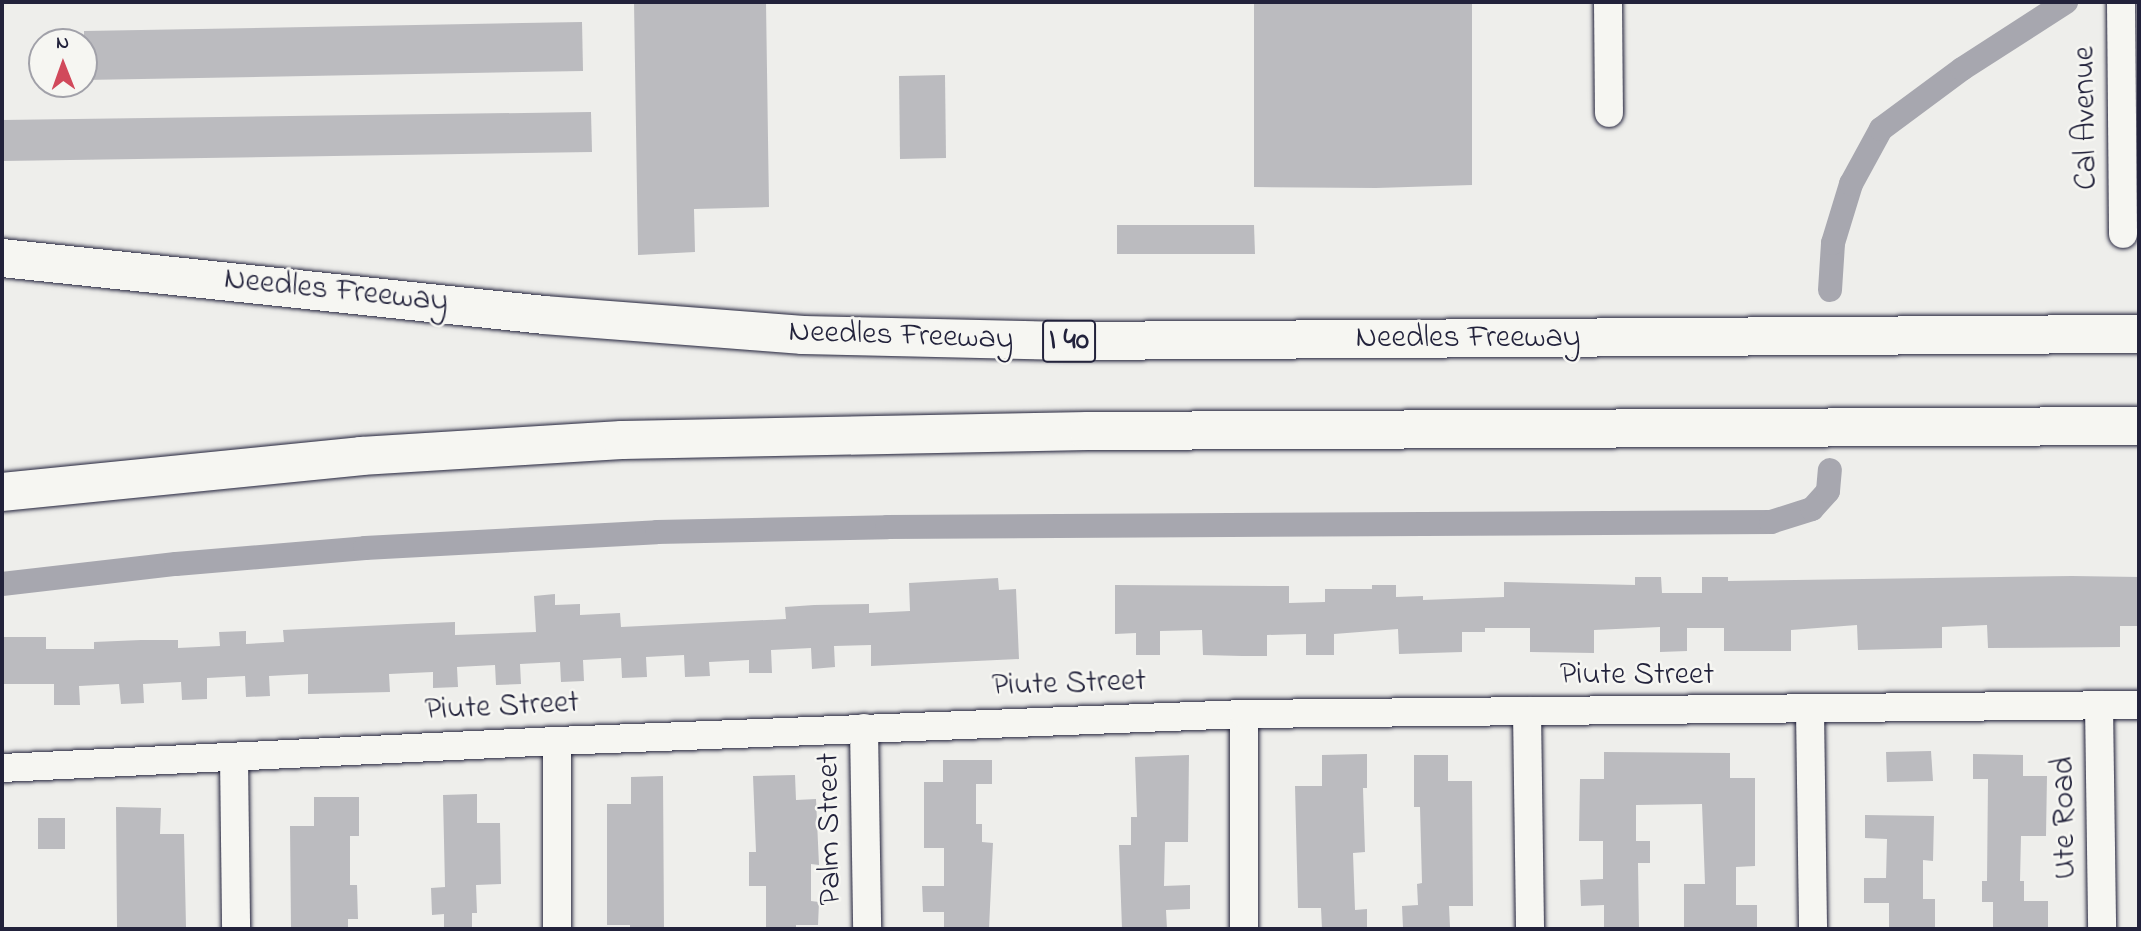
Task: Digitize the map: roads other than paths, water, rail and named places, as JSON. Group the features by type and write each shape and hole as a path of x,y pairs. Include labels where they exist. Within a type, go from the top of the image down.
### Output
{"highway":[{"name":"Needles Freeway","path":"2,258 557,316 816,336 1070,341 2139,334"},
{"path":"2,492 361,456 636,440 1088,431 2139,426"}],"street":[{"path":"1608,2 1609,113"},
{"name":"Cal Avenue","path":"2121,2 2123,234"},
{"name":"Ute Road","path":"2099,705 2102,929"},
{"name":"Piute Street","path":"2,768 557,741 1244,714 2139,705"},
{"path":"1810,710 1813,929"},
{"path":"1527,711 1530,929"},
{"path":"1244,714 1244,929"},
{"name":"Palm Street","path":"864,728 867,929"},
{"path":"557,741 557,929"},
{"path":"234,757 236,929"}],"waterway":[{"path":"1830,290 1833,243 1851,184 1881,129 1962,69 2066,2"},
{"path":"2,584 176,564 365,548 657,532 887,527 1771,522 1812,509 1828,491 1830,470"}]}
